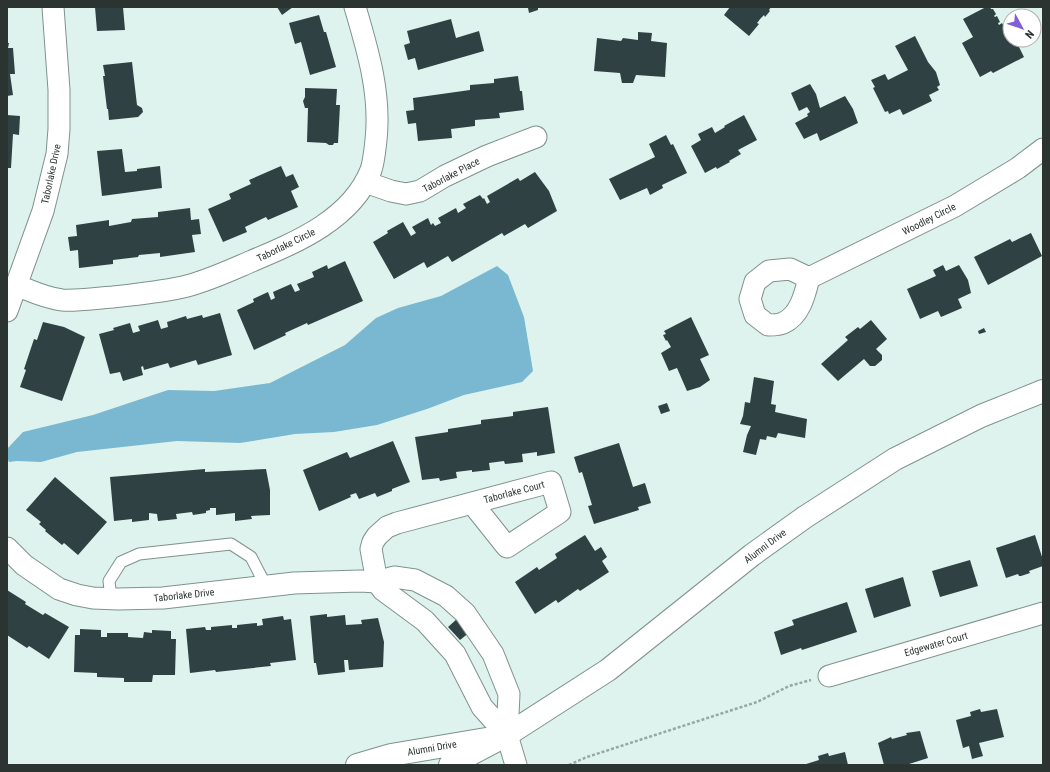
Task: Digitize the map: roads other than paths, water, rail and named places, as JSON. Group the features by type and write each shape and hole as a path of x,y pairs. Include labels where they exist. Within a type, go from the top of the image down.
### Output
{"main road":[{"name":"Alumni Drive","path":"450,765 507,735 608,670 752,555 805,517 895,459 981,416 1043,391"},
{"name":"Alumni Drive","path":"357,765 391,755 507,735"}],"street":[{"name":"Taborlake Drive","path":"7,311 43,211 57,154 59,129 58,90 53,7"},
{"name":"Taborlake Circle","path":"16,285 41,295 60,300 78,300 161,292 217,276 277,250 319,229 351,202 371,169 375,148 378,122 377,97 368,53 355,7"},
{"name":"Taborlake Place","path":"364,182 391,191 406,194 420,192 445,176 480,159 536,138"},
{"name":"Woodley Circle","path":"809,278 961,202 1018,168 1043,149"},
{"name":"Taborlake Court","path":"377,582 371,549 377,536 387,527 472,503"},
{"name":"Taborlake Drive","path":"7,548 24,565 59,589 77,595 111,599 163,598 294,583 328,581 377,582 394,577 415,580 446,596 465,613 493,654 509,694 507,735"},
{"path":"377,582 383,590 425,621 455,654 482,707 507,735 516,765"},
{"path":"425,621 446,596"},
{"name":"Edgewater Court","path":"829,676 1043,614"}],"lane":[{"path":"111,599 109,581 120,562 139,554 231,544 251,557 266,586"}],"water":[{"path":"497,266 508,275 524,317 533,371 522,382 464,395 377,425 334,432 295,434 240,443 177,441 77,452 41,462 9,462 7,458 7,449 23,432 93,415 168,390 214,391 270,383 345,345 376,318 398,308 441,296"}]}
